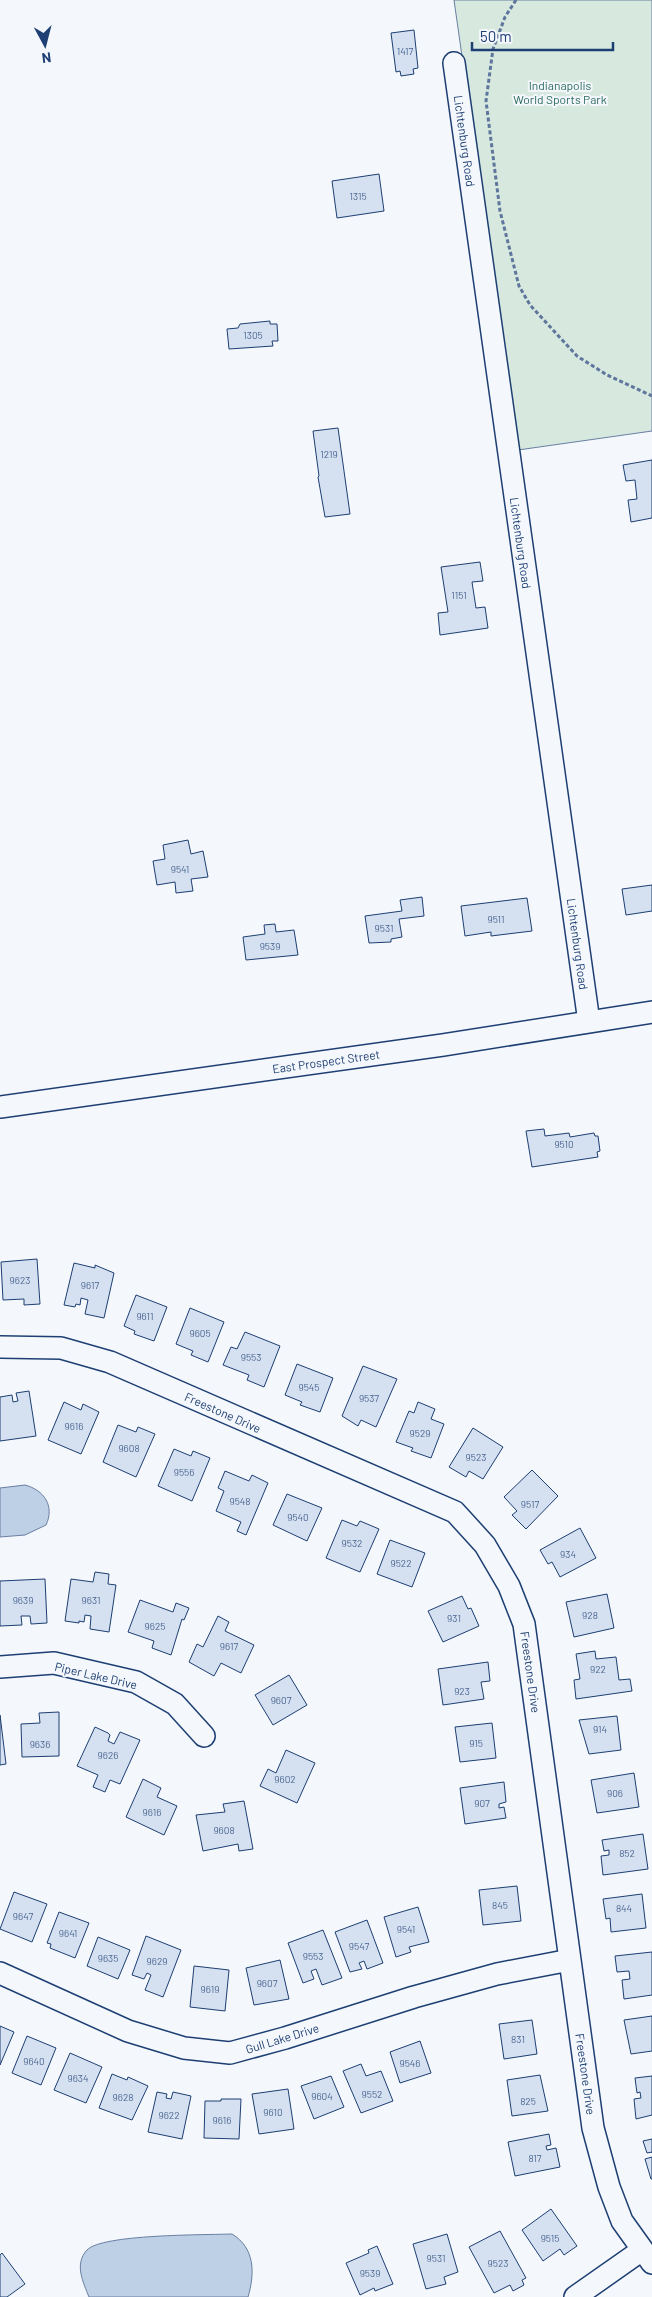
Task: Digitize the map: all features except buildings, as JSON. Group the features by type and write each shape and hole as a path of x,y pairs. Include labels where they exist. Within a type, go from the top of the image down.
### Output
{"street":[{"name":"Lichtenburg Road","path":"454,63 589,1022"},
{"name":"East Prospect Street","path":"0,1107 443,1045 652,1012"},
{"name":"Freestone Drive","path":"0,1347 61,1348 110,1362 455,1512 485,1545 509,1586 524,1624 593,2128 609,2187 622,2221 647,2257"},
{"name":"Piper Lake Drive","path":"0,1667 54,1664 136,1682 176,1704 204,1736"},
{"name":"Gull Lake Drive","path":"0,1973 128,2031 184,2048 230,2053 497,1974 570,1960"},
{"path":"575,2297 647,2257"}],"path":[{"path":"516,0 505,17 493,49 486,101 500,211 519,286 530,305 577,356 607,375 652,396"}],"green space":[{"name":"Indianapolis World Sports Park","path":"454,0 652,0 652,431 518,450"}],"water":[{"path":"25,1485 38,1491 46,1500 49,1511 46,1525 25,1535 0,1537 0,1488"},
{"path":"232,2234 240,2240 249,2254 252,2279 248,2297 89,2297 82,2279 80,2267 83,2255 87,2250 96,2245 132,2238"}]}
